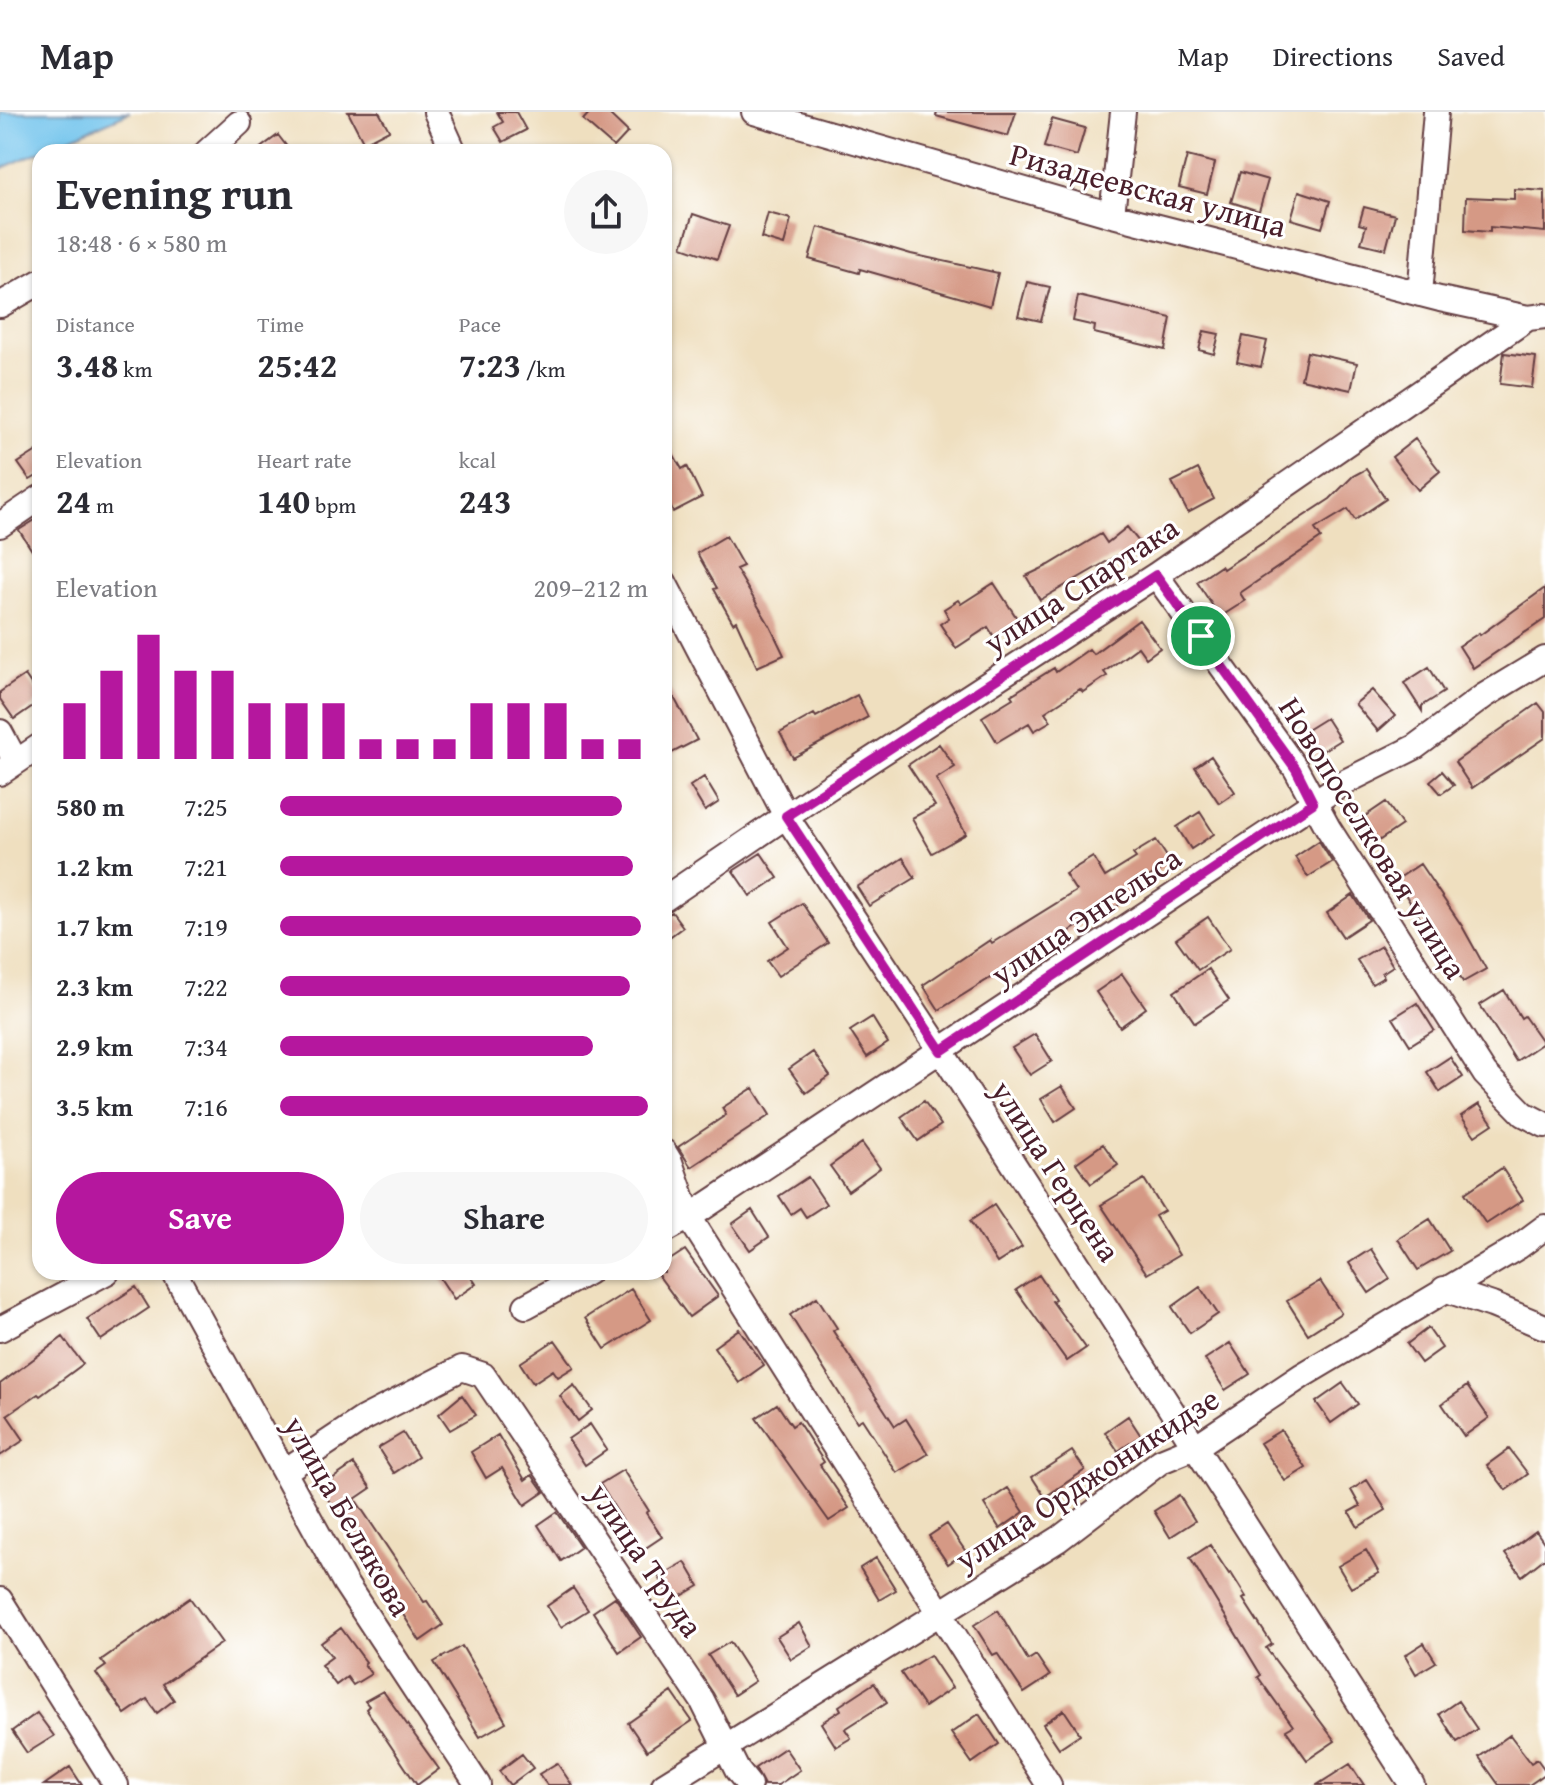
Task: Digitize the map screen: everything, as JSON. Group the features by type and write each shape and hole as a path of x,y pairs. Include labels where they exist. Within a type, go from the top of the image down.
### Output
{"street":[{"path":"436,112 450,144"},
{"name":"Ризадеевская улица","path":"754,112 1112,215 1481,309 1537,317"},
{"path":"1112,215 1123,112"},
{"path":"1420,294 1436,112"},
{"path":"216,144 239,123"},
{"path":"0,305 32,287"},
{"path":"1479,350 1481,309"},
{"name":"улица Спартака","path":"672,894 1156,575 1437,383 1479,350 1537,317"},
{"path":"0,525 32,503"},
{"name":"Новопоселковая улица","path":"1156,575 1296,769 1313,803 1485,1074 1524,1114 1545,1125"},
{"name":"улица Герцена","path":"672,597 786,816 941,1051 1412,1785"},
{"name":"улица Энгельса","path":"672,1227 1345,782 1415,747 1484,696 1545,659"},
{"path":"0,732 8,767 32,751"},
{"path":"672,1168 689,1217 1049,1785"},
{"name":"улица Орджоникидзе","path":"664,1785 1059,1539 1161,1461 1195,1447 1303,1375 1518,1247 1545,1227"},
{"path":"0,1329 92,1280"},
{"name":"улица Белякова","path":"178,1280 345,1583 478,1785"},
{"path":"526,1306 573,1280"},
{"path":"1444,1289 1545,1327"},
{"name":"улица Труда","path":"285,1471 363,1419 462,1368 483,1375 702,1700 737,1770 749,1785"},
{"path":"0,1600 116,1785"}],"water":[{"path":"0,112 130,112 57,144 32,144 32,155 0,169"}],"building":[{"path":"348,112 379,112 389,130 364,143"},
{"path":"497,112 516,112 526,130 503,142 494,127 503,122"},
{"path":"590,112 607,112 628,132 617,144 611,144 583,120"},
{"path":"937,112 1016,112 1008,136 936,116"},
{"path":"1052,119 1085,128 1077,156 1044,147"},
{"path":"278,135 285,144 266,144"},
{"path":"1187,156 1215,163 1207,194 1179,187"},
{"path":"1240,172 1268,180 1259,211 1231,202"},
{"path":"1514,189 1545,191 1545,232 1490,227 1490,232 1465,230 1466,197 1514,199"},
{"path":"1299,191 1330,201 1322,228 1291,219"},
{"path":"1364,207 1395,215 1386,249 1361,243 1366,226 1359,224"},
{"path":"768,213 791,219 784,245 761,238"},
{"path":"693,214 729,226 717,259 682,247"},
{"path":"818,227 911,254 998,273 990,306 860,269 859,273 809,259"},
{"path":"1027,282 1050,287 1041,321 1018,316"},
{"path":"1078,296 1171,318 1165,350 1094,333 1095,326 1073,321"},
{"path":"1204,331 1219,334 1214,354 1199,350"},
{"path":"1243,336 1267,341 1261,367 1237,362"},
{"path":"1307,352 1357,363 1351,390 1301,379"},
{"path":"1504,353 1536,357 1532,388 1500,384"},
{"path":"1415,439 1440,471 1418,490 1392,457"},
{"path":"672,452 682,469 687,466 702,497 673,512"},
{"path":"32,454 32,479 30,480 18,463"},
{"path":"1198,469 1214,499 1188,513 1172,482"},
{"path":"1366,469 1386,499 1355,520 1348,509 1315,529 1321,538 1240,593 1245,601 1220,617 1197,582 1221,566 1223,569 1330,499 1353,476"},
{"path":"32,522 32,550 19,530"},
{"path":"1127,527 1140,543 1120,558 1118,555 1040,600 1026,576 1101,534 1107,543"},
{"path":"726,536 743,566 736,569 784,655 757,667 736,621 733,623 697,553"},
{"path":"994,583 1020,623 995,638 988,627 956,648 940,624 949,618 944,609 958,600 961,604"},
{"path":"1545,588 1545,619 1473,668 1459,646 1480,635"},
{"path":"1139,620 1160,648 1146,658 1138,647 1104,672 1107,676 1045,712 1051,721 1034,731 1029,723 997,742 982,717 1054,668 1056,672 1089,649 1093,654"},
{"path":"1429,667 1444,692 1422,706 1422,711 1404,683"},
{"path":"25,675 32,685 32,707 14,719 0,699 0,692"},
{"path":"1372,690 1395,716 1378,731 1355,704"},
{"path":"672,694 697,740 672,753"},
{"path":"857,695 868,717 793,758 780,733"},
{"path":"1538,703 1545,712 1545,738 1472,788 1455,762"},
{"path":"1326,718 1340,740 1311,758 1297,736"},
{"path":"939,744 955,767 936,779 966,834 932,853 912,818 935,806 908,765"},
{"path":"1211,756 1235,792 1219,803 1195,767"},
{"path":"1442,771 1454,785 1441,794 1430,781"},
{"path":"704,777 719,802 705,811 690,786"},
{"path":"1386,802 1402,825 1374,844 1358,821"},
{"path":"1200,812 1214,834 1191,849 1177,827"},
{"path":"1156,840 1171,863 1139,883 1143,890 1093,921 1091,918 1027,955 939,1010 923,985 990,940 992,943 1076,891 1065,874 1093,857 1105,877 1136,858 1133,854"},
{"path":"1319,841 1332,862 1308,877 1295,857"},
{"path":"761,853 778,878 750,896 733,871"},
{"path":"903,858 915,878 869,906 857,887"},
{"path":"1420,864 1462,926 1486,969 1463,982 1439,941 1436,943 1396,880"},
{"path":"1353,895 1369,920 1343,937 1327,913"},
{"path":"802,903 828,943 778,976 767,961 788,947 772,922"},
{"path":"672,912 683,927 672,935"},
{"path":"1208,917 1230,949 1198,970 1176,939"},
{"path":"1381,946 1393,966 1382,973 1384,977 1372,984 1357,960"},
{"path":"1208,969 1229,1000 1195,1023 1174,992"},
{"path":"1122,974 1146,1008 1120,1027 1096,992"},
{"path":"1504,990 1521,1018 1524,1016 1543,1043 1516,1061 1480,1005"},
{"path":"1417,1003 1434,1030 1410,1045 1393,1018"},
{"path":"872,1017 888,1043 867,1057 850,1031"},
{"path":"1035,1034 1052,1061 1030,1075 1012,1048"},
{"path":"813,1052 830,1076 806,1093 789,1069"},
{"path":"1450,1057 1463,1077 1440,1092 1427,1072"},
{"path":"1062,1086 1076,1108 1055,1122 1041,1099"},
{"path":"753,1088 770,1115 691,1167 678,1147 726,1115 722,1108"},
{"path":"924,1101 941,1125 918,1141 901,1117"},
{"path":"1479,1104 1493,1124 1475,1136 1461,1116"},
{"path":"862,1143 880,1168 848,1191 830,1166"},
{"path":"1103,1144 1118,1165 1091,1184 1076,1163"},
{"path":"1502,1168 1523,1200 1486,1224 1465,1193"},
{"path":"808,1177 826,1204 806,1217 800,1208 791,1214 779,1196"},
{"path":"1144,1179 1164,1211 1155,1216 1179,1255 1147,1274 1101,1205"},
{"path":"994,1205 1022,1247 997,1263 970,1221"},
{"path":"752,1210 769,1237 750,1250 732,1224"},
{"path":"1430,1219 1450,1251 1418,1270 1398,1239"},
{"path":"1371,1249 1390,1279 1369,1293 1349,1263"},
{"path":"685,1250 718,1296 689,1317 662,1280 672,1280 672,1259"},
{"path":"1039,1275 1055,1299 1052,1301 1086,1348 1067,1361 1016,1290"},
{"path":"441,1280 473,1280 476,1284 454,1299"},
{"path":"1320,1281 1341,1313 1308,1334 1287,1301"},
{"path":"136,1287 149,1308 101,1340 87,1319"},
{"path":"1200,1287 1218,1314 1190,1333 1172,1307"},
{"path":"631,1289 651,1320 605,1349 585,1318"},
{"path":"817,1297 837,1328 833,1331 895,1426 906,1419 928,1454 897,1473 862,1419 857,1422 790,1315"},
{"path":"1428,1328 1442,1348 1421,1363 1407,1344"},
{"path":"739,1329 764,1365 739,1383 714,1347"},
{"path":"63,1337 83,1364 40,1396 38,1394 7,1415 24,1440 0,1456 0,1384"},
{"path":"555,1340 574,1367 558,1377 553,1370 533,1383 520,1363"},
{"path":"1230,1343 1250,1374 1225,1390 1205,1359"},
{"path":"1343,1383 1358,1404 1331,1423 1316,1402"},
{"path":"574,1385 592,1410 578,1421 560,1396"},
{"path":"1467,1386 1489,1418 1464,1436 1442,1404"},
{"path":"462,1395 476,1415 450,1430 439,1414"},
{"path":"777,1404 792,1426 798,1422 824,1462 820,1465 849,1508 829,1521 756,1418"},
{"path":"1128,1416 1141,1436 1118,1451 1105,1432"},
{"path":"590,1424 607,1450 585,1465 568,1439"},
{"path":"1281,1430 1306,1468 1285,1481 1260,1443"},
{"path":"403,1433 418,1457 394,1473 378,1448"},
{"path":"498,1435 525,1480 532,1475 544,1492 525,1505 502,1468 486,1478 471,1452"},
{"path":"1509,1449 1528,1474 1506,1490 1487,1465"},
{"path":"1072,1451 1085,1470 1045,1497 1032,1477"},
{"path":"354,1464 371,1488 355,1499 424,1602 427,1601 443,1625 420,1641 319,1488"},
{"path":"623,1470 662,1537 641,1551 600,1484"},
{"path":"1367,1480 1386,1510 1358,1527 1349,1512 1360,1506 1351,1490"},
{"path":"1008,1488 1024,1512 1000,1529 984,1504"},
{"path":"1179,1495 1195,1521 1170,1537 1154,1511"},
{"path":"557,1512 581,1547 561,1561 538,1525"},
{"path":"947,1524 966,1552 948,1564 929,1536"},
{"path":"1536,1531 1545,1544 1545,1558 1522,1576 1505,1554"},
{"path":"1210,1545 1231,1573 1246,1597 1243,1599 1272,1644 1266,1648 1335,1741 1307,1760 1286,1730 1293,1726 1258,1677 1261,1675 1190,1558"},
{"path":"1366,1550 1379,1573 1351,1588 1338,1566"},
{"path":"876,1558 896,1590 879,1600 860,1568"},
{"path":"685,1562 699,1586 673,1601 659,1577"},
{"path":"573,1588 588,1610 561,1627 547,1606"},
{"path":"615,1597 641,1637 619,1652 593,1612"},
{"path":"190,1598 222,1643 163,1684 174,1700 157,1713 147,1699 125,1714 96,1673 106,1666 101,1660"},
{"path":"998,1610 1028,1660 1036,1655 1050,1676 1024,1693 997,1653 993,1655 974,1625"},
{"path":"799,1623 812,1646 791,1659 777,1637"},
{"path":"341,1628 371,1674 353,1685 347,1677 336,1685 321,1665 332,1657 321,1643"},
{"path":"730,1642 755,1681 734,1695 708,1655"},
{"path":"1424,1643 1436,1662 1416,1674 1405,1655"},
{"path":"462,1646 506,1722 480,1737 434,1662"},
{"path":"930,1655 952,1688 924,1707 901,1673"},
{"path":"874,1683 887,1702 845,1729 851,1738 836,1747 821,1723 841,1710 839,1706"},
{"path":"383,1691 439,1769 417,1785 366,1709 369,1706 365,1701"},
{"path":"672,1692 692,1721 647,1751 628,1723"},
{"path":"1458,1701 1477,1729 1457,1742 1439,1714"},
{"path":"1064,1710 1080,1734 1059,1748 1043,1724"},
{"path":"37,1713 54,1736 27,1753 12,1731"},
{"path":"979,1714 999,1744 972,1763 951,1733"},
{"path":"1510,1735 1531,1763 1537,1759 1545,1770 1545,1774 1529,1785 1499,1785 1479,1757"},
{"path":"785,1748 800,1770 778,1785 764,1785 755,1768"},
{"path":"522,1754 533,1768 510,1785 499,1771"},
{"path":"557,1763 572,1785 547,1785 539,1774"},
{"path":"1350,1764 1364,1785 1317,1785"},
{"path":"70,1767 82,1785 44,1785"}],"route":[{"path":"1156,575 1201,636 1296,769 1313,803 941,1051 786,816 1156,575"}]}
